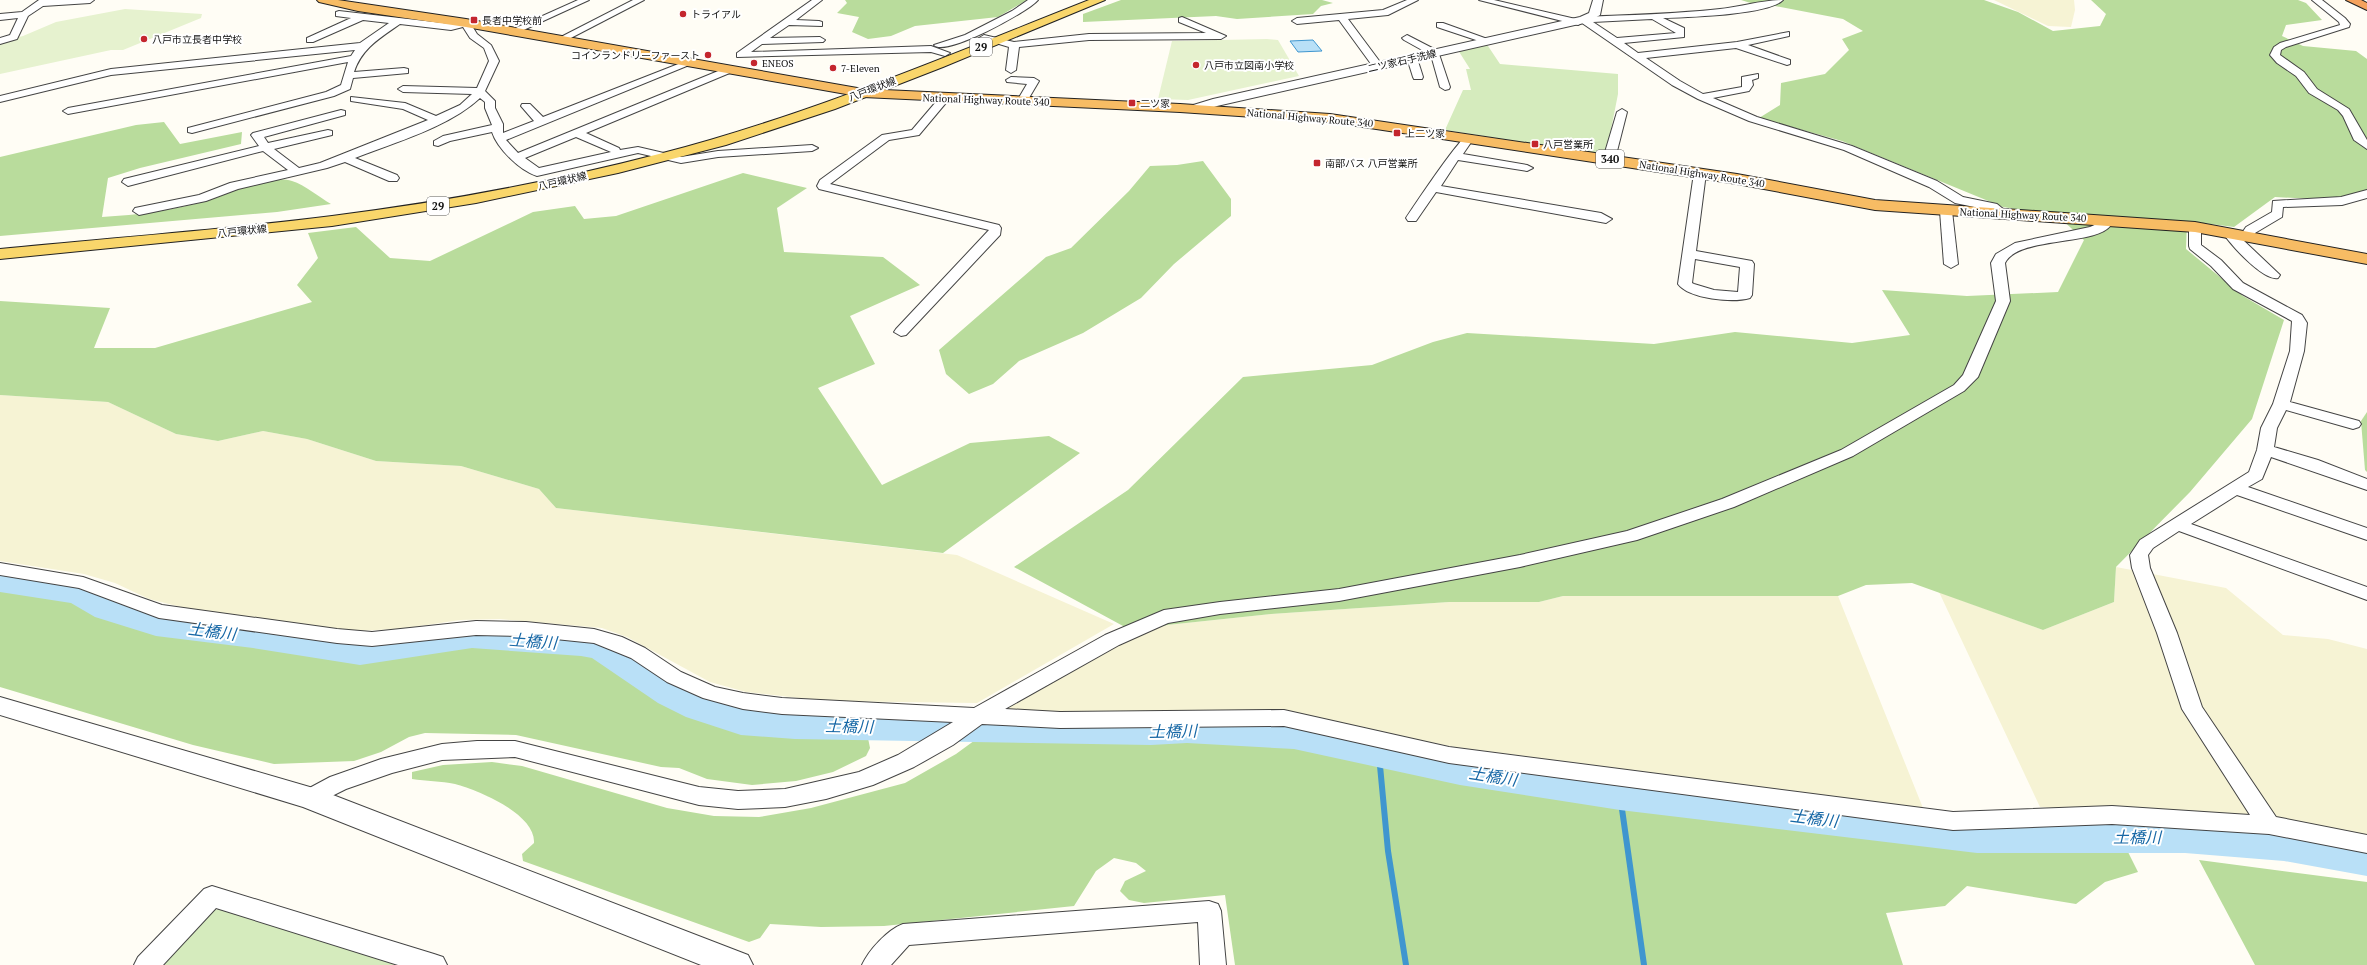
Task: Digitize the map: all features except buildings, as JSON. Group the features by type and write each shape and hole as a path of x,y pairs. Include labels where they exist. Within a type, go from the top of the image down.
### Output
{"highway":[{"name":"National Highway Route 340","path":"323,0 358,8 466,23 562,39 721,69 856,92 945,98 1195,109 1330,118 1700,173 1875,205 2195,227 2367,259"},
{"path":"2352,0 2367,7"}],"main road":[{"name":"八戸環状線","path":"856,92 939,49 990,40 1084,0"},
{"name":"八戸環状線","path":"0,254 284,227 418,209 555,183 782,123 856,92 990,40 1099,0"},
{"name":"八戸環状線","path":"0,247 266,222 396,206 659,156"}],"street":[{"path":"0,41 14,37 24,16 43,2 90,0"},
{"path":"514,31 580,0"},
{"path":"562,39 640,0"},
{"path":"516,158 577,134 721,69 818,0"},
{"path":"741,55 939,49 968,37 974,32 1016,13 1034,0"},
{"path":"1297,21 1385,13 1414,0"},
{"path":"1483,0 1581,21 1654,17 1755,7 1779,0"},
{"path":"1508,6 1517,0"},
{"path":"1581,21 1594,15 1598,0"},
{"path":"2316,0 2342,20 2345,24 2344,27 2283,45 2277,48 2276,55 2282,63 2299,74 2312,91 2333,101 2345,111 2352,122 2355,135 2367,146"},
{"path":"139,211 202,198 234,186 323,166 384,144 438,121 464,107 480,91 494,61 488,47 473,36 466,23 451,27 339,14"},
{"path":"0,17 24,16"},
{"path":"310,40 362,16"},
{"path":"1341,17 1356,34 1378,66"},
{"path":"1616,41 1681,35 1681,30 1654,17"},
{"path":"192,130 330,94 346,87 348,75 354,58 363,46 399,20"},
{"path":"990,40 1014,45 1040,40 1131,36 1221,36 1182,20"},
{"path":"1581,21 1616,41 1635,56 1702,97 1753,119 1848,148 1922,179 1959,200 1993,207 2002,213"},
{"name":"二ツ家石手洗線","path":"1195,109 1213,103 1581,21"},
{"path":"787,22 819,24"},
{"path":"1127,25 1131,36"},
{"path":"1440,25 1488,41"},
{"path":"1156,26 1161,36"},
{"path":"1206,29 1229,27"},
{"path":"939,33 943,41 939,49"},
{"path":"1635,56 1737,45 1786,34"},
{"path":"1407,38 1435,53 1445,87"},
{"path":"762,41 820,40"},
{"path":"1014,45 1011,75 1034,81 1022,101"},
{"path":"1737,45 1787,62"},
{"path":"0,99 27,92 56,81 106,73 363,46"},
{"path":"68,111 354,58"},
{"path":"1412,58 1418,77"},
{"path":"106,73 114,60"},
{"path":"438,143 447,138 498,133 541,122 688,63"},
{"path":"348,75 404,71"},
{"path":"1702,97 1745,89 1748,84 1746,79 1754,76"},
{"path":"27,92 30,79"},
{"path":"93,111 211,86 218,83"},
{"path":"403,89 480,91 490,101 490,108 498,124 498,133 516,158 537,172 638,150 681,160 718,154 812,148"},
{"path":"901,332 995,232 995,228 823,186 824,183 886,137 915,134 945,98"},
{"path":"355,99 405,106 438,121"},
{"path":"526,106 541,122"},
{"path":"1609,159 1622,112"},
{"path":"296,171 266,148 257,135 341,113"},
{"path":"128,182 328,133"},
{"path":"577,134 615,150"},
{"path":"1412,218 1468,138"},
{"path":"1455,156 1527,168"},
{"path":"346,158 393,178"},
{"path":"1690,254 1747,264 1745,295 1735,298 1693,290 1687,286 1690,254 1700,173"},
{"path":"1433,188 1606,219"},
{"path":"2246,236 2250,230 2278,214 2277,204 2342,200 2366,195"},
{"path":"1946,211 1951,264"},
{"path":"310,798 338,783 389,765 442,752 500,749 515,749 699,796 738,800 785,798 826,790 852,783 906,761 945,739 979,715 1112,640 1164,617 1220,608 1339,595 1520,561 1631,536 1728,503 1847,453 1959,388 1970,377 2002,302 1998,263 2001,257 2020,246 2094,230 2105,225 2105,220"},
{"path":"2195,227 2195,246 2216,263 2238,286 2283,309 2297,318 2300,323 2297,351 2281,404 2269,428 2265,450 2256,475 2146,544 2139,555 2141,568 2167,633 2192,709 2269,824"},
{"path":"2229,233 2265,270 2273,275"},
{"path":"2281,404 2353,424"},
{"path":"2265,450 2312,464 2367,485"},
{"path":"2234,488 2367,534"},
{"path":"2178,525 2367,594"},
{"path":"0,569 56,577 83,583 159,611 178,615 344,636 372,639 395,638 476,628 526,629 594,636 615,642 638,653 674,676 710,692 743,701 828,710 979,715 1060,720 1284,718 1449,755 1953,821 2112,815 2269,824 2367,844"},
{"path":"0,706 310,798 737,965"},
{"path":"147,965 212,896 434,965"},
{"path":"875,965 903,935 1209,911 1213,965"}],"shaded area":[{"path":"1994,0 2074,0 2075,10 2071,27 2048,26"},
{"path":"0,395 108,402 176,434 218,441 263,431 307,439 376,461 461,466 539,489 556,508 957,555 1114,624 977,703 825,701 746,692 710,682 627,637 602,628 500,619 460,620 400,629 352,631 185,608 149,599 115,583 84,574 0,561"},
{"path":"2116,567 2226,588 2283,635 2328,639 2367,649 2367,844 2284,824 2040,807 1939,592 2043,630 2114,602"},
{"path":"1563,596 1838,596 1923,808 1455,747 1287,714 1058,716 1005,709 1136,633 1167,625 1271,614 1449,602 1539,602"}],"green space":[{"path":"845,0 1027,0 998,17 915,26 891,36 868,39 852,32 859,17 837,13 847,3"},
{"path":"1121,0 1322,0 1333,3 1321,6 1313,14 1237,19 1216,16 1083,22 1083,14"},
{"path":"1741,0 1984,0 2018,12 2053,31 2100,26 2106,14 2091,0 2298,0 2306,3 2322,20 2286,25 2282,36 2303,46 2356,51 2367,59 2367,196 2350,201 2275,197 2234,227 2187,221 2186,249 2243,296 2284,320 2252,419 2190,492 2116,567 2114,602 2043,630 1912,583 1866,585 1838,596 1563,596 1539,602 1449,602 1271,614 1167,625 1136,633 1014,567 1128,490 1243,377 1372,365 1433,342 1467,333 1654,344 1735,332 1852,343 1910,335 1882,290 1967,296 2058,292 2084,240 2058,216 2003,207 1842,141 1759,118 1780,105 1781,83 1825,74 1849,50 1842,39 1863,31 1843,19 1775,6 1757,5"},
{"path":"125,9 202,14 201,18 123,50 111,50 0,74 0,42 23,36 56,22"},
{"path":"1278,40 1299,76 1188,100 1158,99 1172,41"},
{"path":"1486,43 1500,64 1618,74 1618,94 1606,155 1445,130 1463,90 1471,90 1466,69 1470,69 1458,50"},
{"path":"164,122 180,144 242,132 241,144 140,168 108,178 102,217 129,215 184,207 210,200 250,185 272,180 292,181 297,183 331,204 277,212 0,236 0,157 136,125"},
{"path":"1203,161 1231,199 1231,216 1174,264 1141,298 1083,333 1019,361 993,384 969,394 946,374 939,350 1046,257 1071,248 1129,191 1150,166 1177,165"},
{"path":"743,173 807,188 777,208 784,252 883,257 920,285 850,316 875,364 818,388 882,485 970,443 1049,436 1080,453 943,553 556,508 539,489 461,466 376,461 307,439 263,431 218,441 176,434 108,402 0,395 0,301 110,308 94,348 155,348 312,302 297,285 318,258 308,233 356,227 390,258 430,261 533,212 575,206 584,219 616,216"},
{"path":"2367,412 2367,472 2365,470 2361,421"},
{"path":"0,585 70,598 99,612 151,628 249,639 355,657 470,640 577,647 596,651 663,695 693,711 740,726 867,733 870,748 866,756 833,772 796,781 752,785 707,779 679,768 661,767 516,735 425,733 409,737 381,752 354,761 274,764 193,745 0,687"},
{"path":"982,735 1209,737 1294,740 1366,759 1603,801 2122,840 2138,872 2105,882 2076,904 1967,886 1945,906 1886,913 1903,965 1235,965 1225,895 1144,903 1129,900 1120,891 1125,881 1146,871 1136,863 1114,858 1096,871 1074,906 884,926 821,927 770,924 760,938 749,942 523,861 522,854 534,843 532,832 526,822 516,813 491,798 465,787 450,783 412,779 412,772 443,765 492,762 522,766 667,808 714,816 759,817 811,808 905,783 956,754"},
{"path":"2199,860 2367,882 2367,965 2255,965"},
{"path":"219,909 401,965 154,965 201,914"}],"water":[{"path":"1313,40 1322,51 1298,52 1290,41"}],"waterway":[{"name":"土橋川","path":"0,581 79,594 107,609 156,625 253,636 360,653 472,636 581,644 602,648 670,694 699,708 741,722 795,726 1151,731 1187,729 1294,735 1460,771 1620,795 1977,837 2185,837 2284,845 2367,859"},
{"path":"1379,755 1388,851 1406,965"},
{"path":"1620,795 1644,965"}],"place":[{"name":"トライアル","path":"683,14"},
{"name":"長者中学校前","path":"474,20"},
{"name":"八戸市立長者中学校","path":"144,39"},
{"name":"コインランドリーファースト","path":"708,55"},
{"name":"ENEOS","path":"754,63"},
{"name":"八戸市立図南小学校","path":"1196,65"},
{"name":"7-Eleven","path":"833,68"},
{"name":"二ツ家","path":"1132,103"},
{"name":"上二ツ家","path":"1397,133"},
{"name":"八戸営業所","path":"1535,144"},
{"name":"南部バス 八戸営業所","path":"1317,163"}]}
